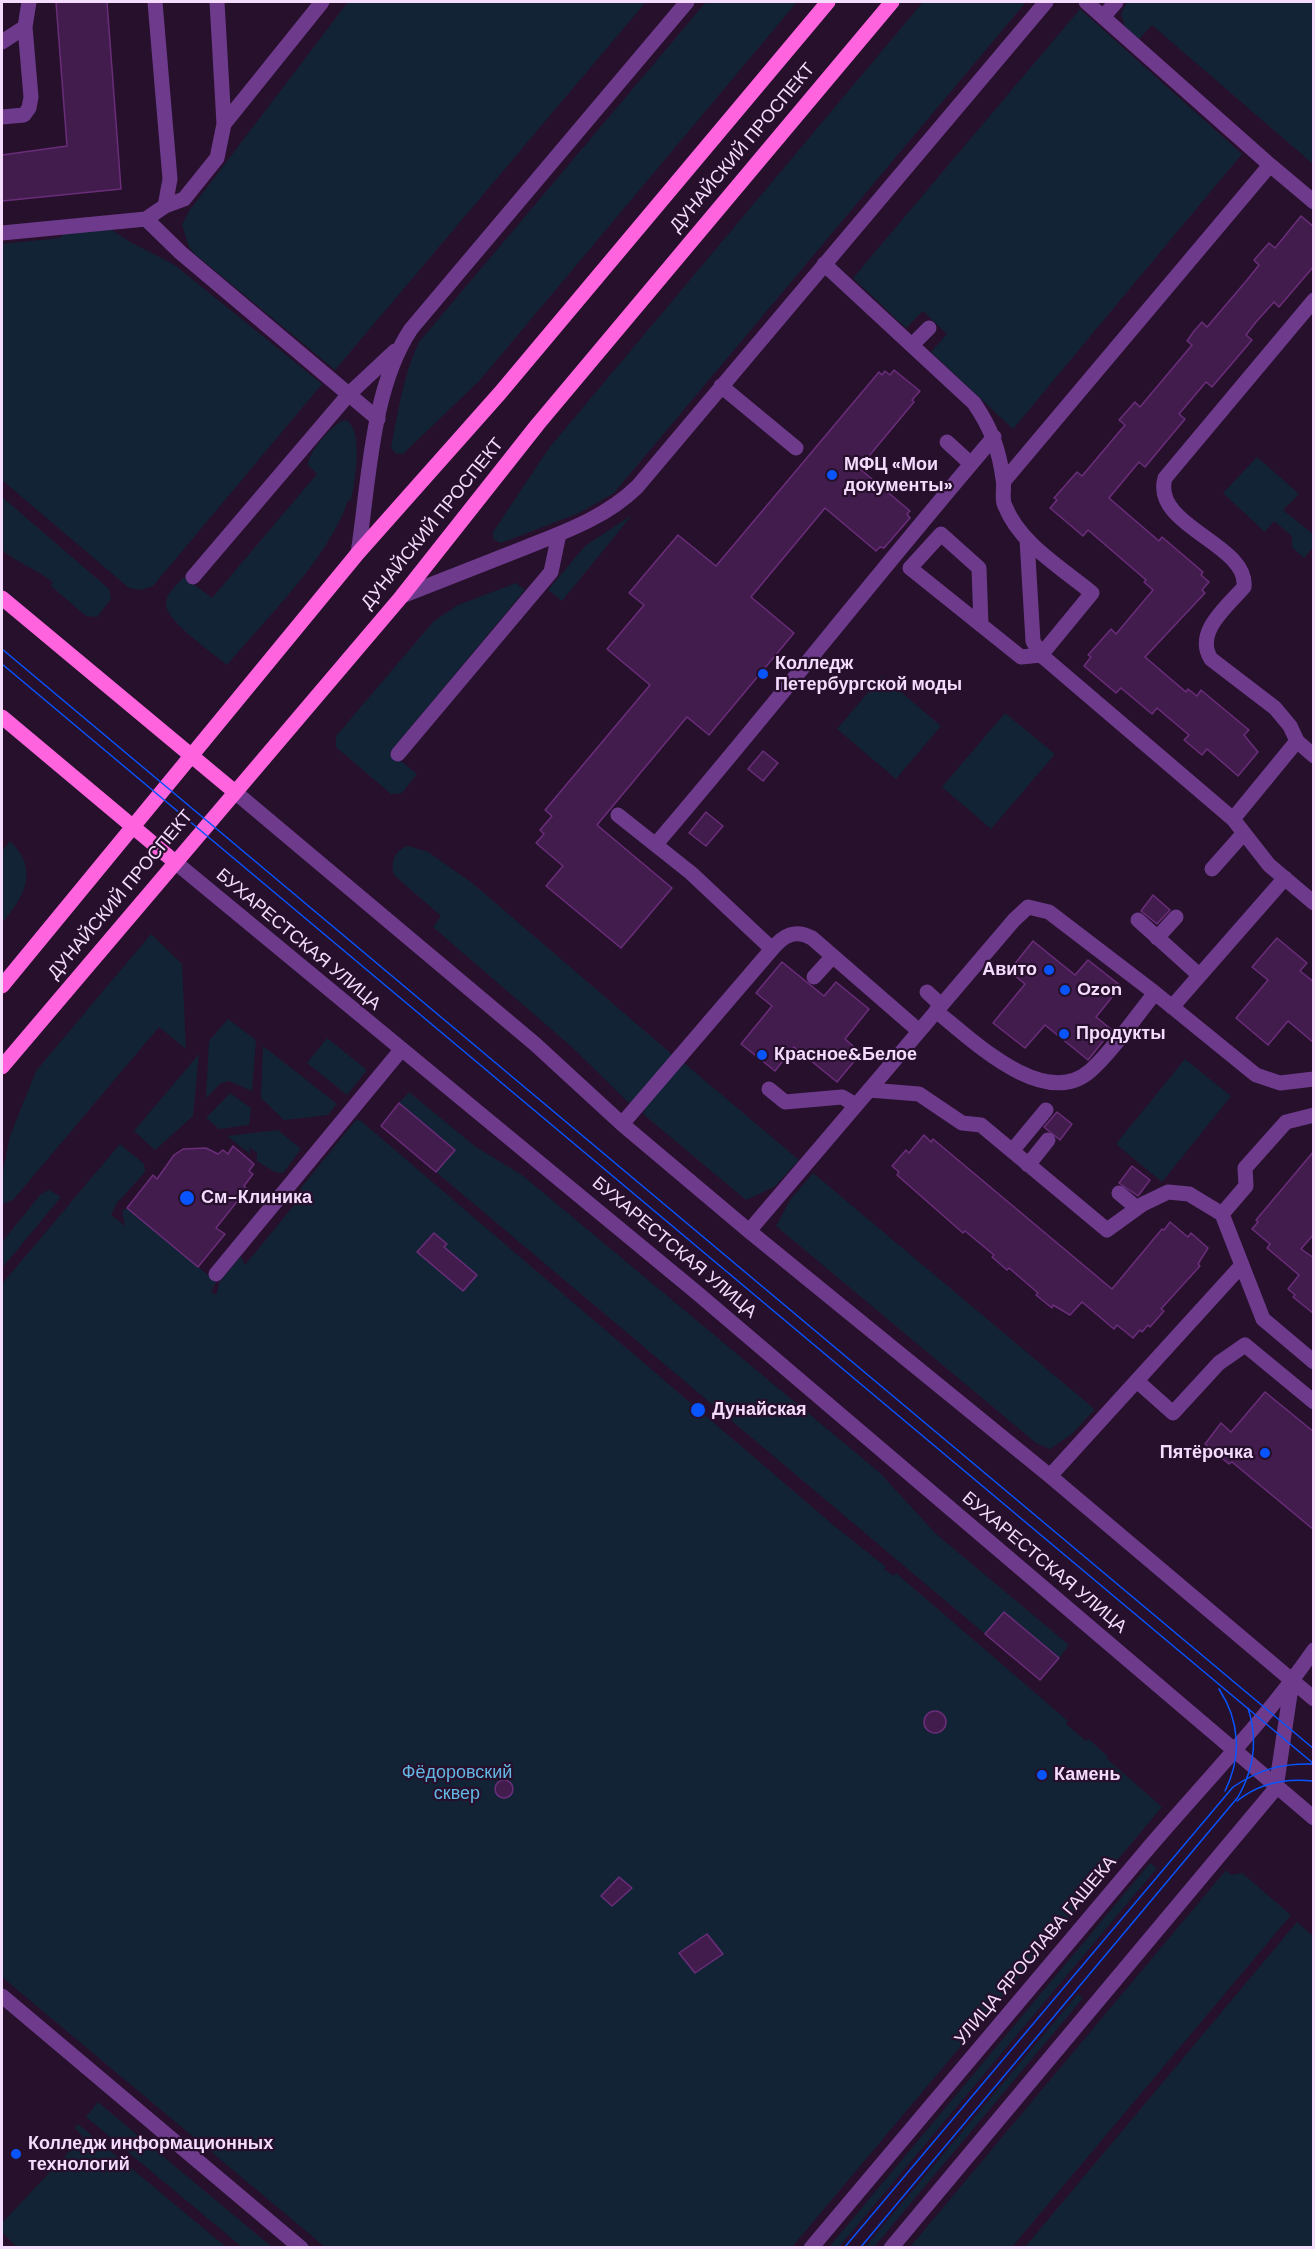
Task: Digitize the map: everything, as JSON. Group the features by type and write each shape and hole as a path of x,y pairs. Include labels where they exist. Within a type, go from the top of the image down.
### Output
{"main road":[{"name":"ДУНАЙСКИЙ ПРОСПЕКТ","path":"2,986 358,553 500,393 828,2"},
{"name":"ДУНАЙСКИЙ ПРОСПЕКТ","path":"2,1066 402,596 538,424 892,2"},
{"path":"2,598 235,792"},
{"name":"БУХАРЕСТСКАЯ УЛИЦА","path":"2,717 175,862"}],"street":[{"path":"2,117 24,115 29,108 31,97 25,27 29,2"},
{"path":"155,2 170,179 165,206"},
{"path":"2,233 147,219 165,206 184,199 217,159 224,124 217,2"},
{"path":"224,124 322,2"},
{"path":"402,596 558,534 609,511 623,501 1046,2"},
{"path":"1086,2 1314,202"},
{"path":"1103,17 1116,2"},
{"path":"358,553 378,418 387,378 398,349 411,329 681,4"},
{"path":"2,42 25,27"},
{"path":"1004,481 1270,165"},
{"path":"147,219 181,253 378,418"},
{"path":"824,264 974,403 990,426 994,437 1004,481 1004,505 1027,540 1092,593 1041,655 1021,657 981,625 910,568 941,534 979,568 981,625"},
{"path":"1314,300 1165,478 1163,488 1169,506 1235,563 1245,579 1244,586 1208,629 1204,640 1206,650 1211,658 1275,708 1290,726 1297,741 1314,756"},
{"path":"912,345 929,328"},
{"path":"193,577 349,394 398,349"},
{"path":"721,386 796,448"},
{"path":"656,844 738,748 882,568 994,437"},
{"path":"947,442 971,464"},
{"path":"398,754 551,572 558,534"},
{"path":"1027,540 1033,641 1041,655 1233,819 1243,834 1285,878 1314,903"},
{"path":"1233,819 1297,741"},
{"path":"235,792 535,1044 622,1124 749,1231 1050,1476 1314,1699"},
{"path":"618,815 656,844 772,949"},
{"path":"1212,869 1243,834"},
{"name":"БУХАРЕСТСКАЯ УЛИЦА","path":"175,862 696,1292 1314,1818"},
{"path":"927,992 939,1008 1010,1070 1060,1083 1073,1081 1091,1070 1138,1013 1184,993 1285,878"},
{"path":"749,1231 1014,920 1028,907 1049,912 1164,1000 1256,1075 1280,1083 1314,1078"},
{"path":"1157,938 1176,917"},
{"path":"1138,920 1199,975"},
{"path":"622,1124 780,939 801,932 812,938 919,1031"},
{"path":"814,977 833,956"},
{"path":"216,1274 401,1050"},
{"path":"769,1089 785,1102 842,1097 856,1106"},
{"path":"869,1090 903,1092 927,1097 962,1123 981,1125 1107,1230 1156,1196 1178,1192 1189,1194 1222,1214 1263,1319 1314,1362"},
{"path":"1011,1151 1046,1110"},
{"path":"1222,1214 1246,1186 1245,1168 1286,1122 1314,1114"},
{"path":"1028,1165 1048,1140"},
{"path":"1119,1193 1137,1208"},
{"path":"1050,1476 1242,1265"},
{"path":"1137,1381 1173,1413 1219,1363 1245,1346 1314,1402"},
{"name":"УЛИЦА ЯРОСЛАВА ГАШЕКА","path":"811,2247 1180,1811 1234,1751 1292,1681 1314,1650"},
{"name":"УЛИЦА ЯРОСЛАВА ГАШЕКА","path":"1276,1788 1292,1681"},
{"path":"891,2247 1276,1788"},
{"path":"2,1996 301,2247"}],"green space":[{"path":"348,2 645,3 335,370 196,255 189,247 182,225 189,211"},
{"path":"706,2 797,2 480,380 403,454 396,454 391,448 399,408 405,381 419,342"},
{"path":"923,2 1026,2 614,493 579,513 501,543 493,539 493,532 549,448"},
{"path":"1127,2 1313,2 1313,164 1152,25 1139,39 1125,27 1121,14"},
{"path":"1080,9 1242,154 1013,429 931,352 947,334 923,311 906,328 853,278"},
{"path":"112,230 176,266 322,384 153,586 141,590 129,588 2,480 2,244 60,238 64,233"},
{"path":"346,420 352,426 357,445 351,500 348,501 326,545 311,566 227,665 173,619 166,603 168,596 184,577 212,598 317,474 308,465 312,453 328,432"},
{"path":"1257,457 1299,494 1283,510 1313,534 1313,547 1304,558 1292,547 1292,536 1274,521 1265,532 1223,493"},
{"path":"2,497 109,589 111,599 97,617 86,616 51,586 53,582 2,550"},
{"path":"632,515 562,601 548,590 585,546"},
{"path":"516,583 525,590 390,752 417,774 402,793 391,794 336,747 336,736 434,621 458,605"},
{"path":"882,676 941,726 896,779 837,729"},
{"path":"1005,713 1055,754 991,829 942,787"},
{"path":"10,841 24,862 26,883 17,903 2,923 2,851"},
{"path":"408,846 428,852 472,883 674,1056 635,1099 629,1103 573,1048 433,927 441,916 394,875 395,857 400,850"},
{"path":"151,934 182,964 186,1049 159,1027 13,1200 2,1204 2,1176 10,1136 36,1071"},
{"path":"228,1019 256,1040 252,1091 229,1081 220,1084 206,1098 209,1041"},
{"path":"327,1038 367,1070 347,1095 307,1063"},
{"path":"263,1046 337,1104 328,1115 284,1120 261,1098"},
{"path":"199,1054 193,1116 155,1150 134,1131"},
{"path":"1185,1059 1231,1096 1162,1182 1116,1144"},
{"path":"684,1063 799,1160 774,1187 746,1200 643,1114 648,1103"},
{"path":"409,1092 476,1147 522,1175 880,1473 936,1534 1069,1645 1059,1658 1004,1612 985,1634 436,1172 455,1150 399,1103"},
{"path":"230,1093 251,1108 249,1125 219,1129 206,1118"},
{"name":"Фёдоровский сквер","path":"360,1120 832,1524 886,1567 883,1568 892,1575 897,1574 1068,1721 1066,1724 1086,1741 1089,1739 1108,1757 1107,1759 1162,1807 792,2247 325,2247 2,1977 2,1284 120,1144 144,1164 145,1172 117,1203 111,1215 125,1226 122,1211 127,1208 216,1282 211,1292 216,1295 220,1281 241,1256 245,1265 304,1193 300,1189 355,1121"},
{"path":"278,1130 301,1149 283,1173 275,1172 257,1161 257,1153 249,1147 250,1154 227,1136"},
{"path":"813,1173 1092,1407 1094,1410 1072,1434 1050,1449 1036,1443 776,1226 790,1200"},
{"path":"49,1190 61,1197 2,1268 2,1242 40,1195"},
{"path":"1150,1863 1157,1868 839,2247 829,2247"},
{"path":"1226,1870 1231,1875 1242,1873 1291,1915 1012,2247 910,2247"},
{"path":"1297,1922 1313,1936 1313,2247 1025,2247"},
{"path":"1078,1994 1083,1998 874,2247 865,2247"},
{"path":"98,2102 272,2247 242,2247 86,2117"},
{"path":"78,2124 226,2247 17,2247 2,2232 2,2223 83,2137 75,2128"}],"building":[{"path":"56,2 107,2 121,189 2,201 2,155 67,146"},
{"path":"1301,216 1314,227 1314,266 1279,307 1274,302 1256,322 1246,335 1252,340 1212,387 1206,382 1179,414 1185,419 1145,467 1139,462 1109,498 1159,541 1162,537 1203,572 1201,575 1209,582 1202,590 1205,593 1145,657 1186,692 1188,689 1197,696 1201,690 1249,730 1244,735 1258,752 1238,776 1207,749 1202,755 1184,740 1189,735 1157,708 1152,714 1121,688 1116,693 1084,666 1091,657 1088,655 1111,629 1116,634 1153,590 1144,582 1146,580 1088,530 1083,536 1050,508 1057,500 1054,498 1077,472 1082,476 1125,425 1119,420 1135,402 1140,407 1192,345 1187,341 1194,331 1202,322 1207,327 1247,280 1259,265 1254,260 1269,243 1275,248"},
{"path":"894,370 920,391 912,400 914,402 859,468 910,511 907,514 910,518 884,548 880,547 876,551 825,508 751,597 794,633 709,735 687,717 597,825 672,888 621,948 546,886 563,866 536,843 544,834 540,830 552,816 545,810 650,685 607,649 644,605 629,593 678,535 716,566 879,372 882,375 885,371 890,375"},
{"path":"763,751 778,763 763,781 748,769"},
{"path":"706,812 723,826 706,846 689,833"},
{"path":"1153,895 1170,910 1157,924 1141,911"},
{"path":"1277,938 1307,963 1300,971 1314,982 1314,1043 1288,1021 1268,1045 1236,1018 1268,980 1252,967"},
{"path":"1033,941 1075,975 1088,960 1121,986 1096,1017 1112,1030 1088,1060 1045,1025 1025,1048 993,1023 1025,984 1009,971"},
{"path":"782,962 824,996 836,982 869,1009 845,1039 861,1053 837,1082 794,1047 775,1071 741,1044 772,1006 756,993"},
{"path":"399,1103 455,1150 436,1172 381,1126"},
{"path":"1057,1112 1072,1124 1060,1140 1044,1127"},
{"path":"924,1135 931,1142 933,1139 1112,1289 1170,1222 1188,1237 1191,1233 1208,1248 1198,1264 1200,1266 1161,1309 1164,1311 1150,1327 1148,1325 1142,1332 1140,1330 1133,1338 1117,1325 1114,1329 1082,1302 1070,1315 1053,1305 1052,1308 1009,1268 1007,1270 992,1257 994,1255 965,1231 963,1233 897,1175 899,1172 892,1166 906,1150 909,1153"},
{"name":"См-Клиника","path":"233,1146 254,1164 249,1171 253,1174 244,1186 247,1189 216,1228 225,1234 198,1267 127,1208 153,1175 157,1179 174,1155 183,1149 206,1148 218,1154 223,1150 228,1154"},
{"path":"1314,1151 1314,1234 1301,1249 1314,1258 1314,1314 1293,1297 1295,1295 1288,1289 1299,1275 1267,1248 1270,1244 1252,1229 1258,1222 1256,1220"},
{"path":"1132,1166 1150,1180 1138,1196 1119,1183"},
{"path":"434,1233 447,1244 444,1247 477,1275 463,1291 417,1252"},
{"name":"Пятёрочка","path":"1265,1392 1314,1432 1314,1530 1232,1462 1229,1464 1205,1444 1221,1423 1231,1432"},
{"path":"1004,1612 1059,1658 1040,1680 985,1634"},
{"path":"935,1711 943,1714 946,1722 943,1730 935,1733 927,1730 924,1722 927,1714"},
{"path":"504,1780 510,1783 513,1789 510,1795 504,1798 498,1795 495,1789 498,1783"},
{"path":"619,1877 632,1888 612,1906 601,1896"},
{"path":"707,1934 723,1954 695,1973 679,1953"}],"tram line":[{"path":"2,649 1314,1749"},
{"path":"2,664 1314,1764"},
{"path":"1219,1689 1231,1714 1236,1739 1234,1765 1225,1791"},
{"path":"860,2248 1238,1797 1248,1776 1253,1754 1253,1731 1248,1708"},
{"path":"844,2248 1233,1787 1272,1768 1314,1764"},
{"path":"1237,1801 1254,1790 1273,1783 1293,1780 1314,1781"}],"place":[{"name":"МФЦ «Мои документы»","path":"832,475"},
{"name":"Колледж Петербургской моды","path":"763,674"},
{"name":"Авито","path":"1049,970"},
{"name":"Ozon","path":"1065,990"},
{"name":"Продукты","path":"1064,1034"},
{"name":"Красное&Белое","path":"762,1055"},
{"name":"См-Клиника","path":"187,1198"},
{"name":"Дунайская","path":"698,1410"},
{"name":"Пятёрочка","path":"1265,1453"},
{"name":"Камень","path":"1042,1775"},
{"name":"Колледж информационных технологий","path":"16,2154"}]}
